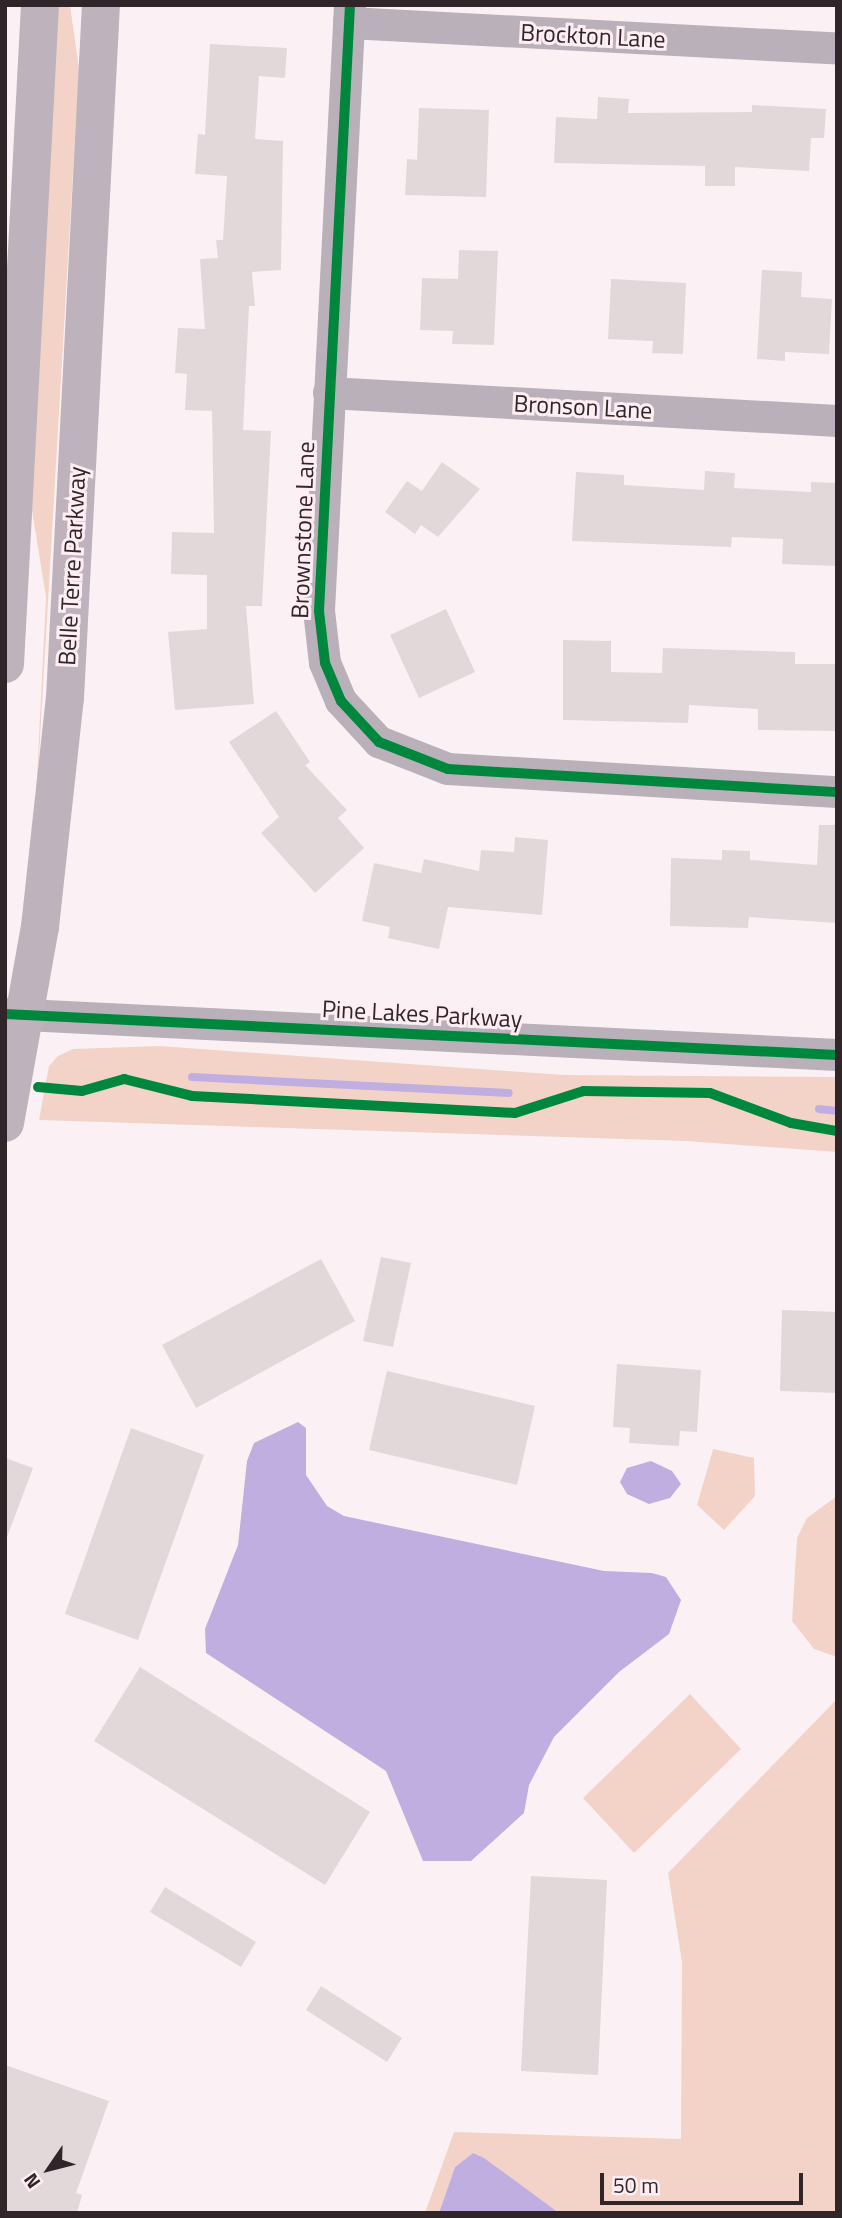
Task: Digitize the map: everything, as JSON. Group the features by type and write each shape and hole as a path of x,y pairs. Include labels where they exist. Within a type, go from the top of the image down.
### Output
{"main road":[{"path":"5,664 40,5"},
{"name":"Belle Terre Parkway","path":"5,1123 16,1014 65,698 101,5"}],"street":[{"name":"Brockton Lane","path":"349,14 837,49"},
{"name":"Brownstone Lane","path":"349,14 329,393 321,646 341,701 379,742 412,759 472,773 837,792"},
{"name":"Bronson Lane","path":"329,393 837,421"},
{"name":"Pine Lakes Parkway","path":"16,1014 837,1055"}],"shaded area":[{"path":"57,5 70,5 79,69 32,876 46,597 31,504"},
{"path":"159,1046 564,1075 837,1077 837,1152 686,1141 39,1120 49,1066 58,1056 73,1049"},
{"path":"298,1422 306,1428 306,1475 327,1506 344,1516 604,1571 652,1573 666,1577 681,1600 669,1634 619,1672 554,1737 529,1785 524,1813 471,1861 423,1861 386,1771 206,1653 205,1629 238,1545 247,1461 254,1443"},
{"path":"713,1449 754,1458 755,1496 724,1530 697,1505"},
{"path":"651,1461 672,1471 681,1484 670,1498 649,1504 627,1494 620,1482 627,1468"},
{"path":"837,1496 837,1657 814,1649 792,1621 797,1538 807,1518"},
{"path":"690,1694 741,1749 634,1853 583,1798"},
{"path":"837,1699 837,2213 559,2213 473,2153 455,2167 439,2213 425,2213 454,2132 681,2139 682,1962 668,1873"},
{"path":"473,2153 484,2158 559,2213 439,2213 455,2167"}],"building":[{"path":"210,44 287,48 285,78 259,76 255,139 283,141 281,270 252,272 255,306 249,306 243,430 271,431 262,606 246,606 254,704 175,710 168,632 207,629 207,575 171,574 172,532 214,533 212,411 185,410 187,374 175,373 178,328 205,329 200,259 218,258 216,240 223,240 227,176 195,174 198,134 205,135"},
{"path":"598,97 629,99 628,113 752,112 752,105 826,109 824,138 811,138 809,171 735,167 735,186 705,186 705,166 554,163 556,117 597,119"},
{"path":"419,108 489,110 486,197 405,195 407,159 417,160"},
{"path":"459,250 498,251 494,345 452,344 453,331 420,330 422,278 458,279"},
{"path":"762,270 802,272 801,297 832,299 829,354 785,352 785,361 757,359"},
{"path":"611,279 686,283 683,354 652,353 653,341 608,339"},
{"path":"442,462 480,489 438,537 421,525 415,534 385,512 407,481 422,491"},
{"path":"705,471 735,473 734,488 811,492 811,482 837,483 835,566 782,564 783,539 732,537 731,547 572,541 576,472 624,475 624,485 704,490"},
{"path":"446,609 475,672 419,698 390,635"},
{"path":"563,640 611,641 611,672 662,673 663,648 795,652 795,664 837,664 837,731 758,730 758,709 689,705 688,723 563,720"},
{"path":"276,711 310,762 305,765 347,810 338,818 364,848 315,893 261,833 279,817 229,742"},
{"path":"819,825 837,825 837,923 749,917 748,928 670,926 671,858 722,860 722,850 750,851 750,860 817,865"},
{"path":"515,837 548,840 542,915 448,907 439,949 388,938 390,927 362,921 374,863 421,873 424,859 479,871 481,850 514,852"},
{"path":"381,1257 411,1263 393,1347 363,1341"},
{"path":"321,1259 355,1321 196,1408 162,1345"},
{"path":"782,1310 837,1312 837,1393 780,1391"},
{"path":"617,1364 701,1370 697,1432 680,1431 679,1446 629,1443 630,1428 613,1427"},
{"path":"387,1371 535,1406 517,1485 369,1450"},
{"path":"131,1428 204,1455 138,1640 65,1614"},
{"path":"5,1458 33,1468 7,1537 5,1537"},
{"path":"140,1667 370,1812 325,1885 94,1741"},
{"path":"531,1876 607,1880 598,2075 521,2071"},
{"path":"165,1887 256,1942 241,1967 150,1912"},
{"path":"321,1986 402,2038 387,2062 306,2010"},
{"path":"5,2065 109,2101 76,2193 82,2195 77,2213 5,2213"}],"waterway":[{"path":"192,1077 509,1093"},
{"path":"819,1109 837,1111"}],"cycle path":[{"path":"350,5 319,611 325,663 341,701 379,742 448,769 837,792"},
{"path":"5,1014 837,1055"},
{"path":"38,1087 82,1091 124,1079 192,1096 515,1113 584,1091 710,1093 791,1123 837,1131"}]}
